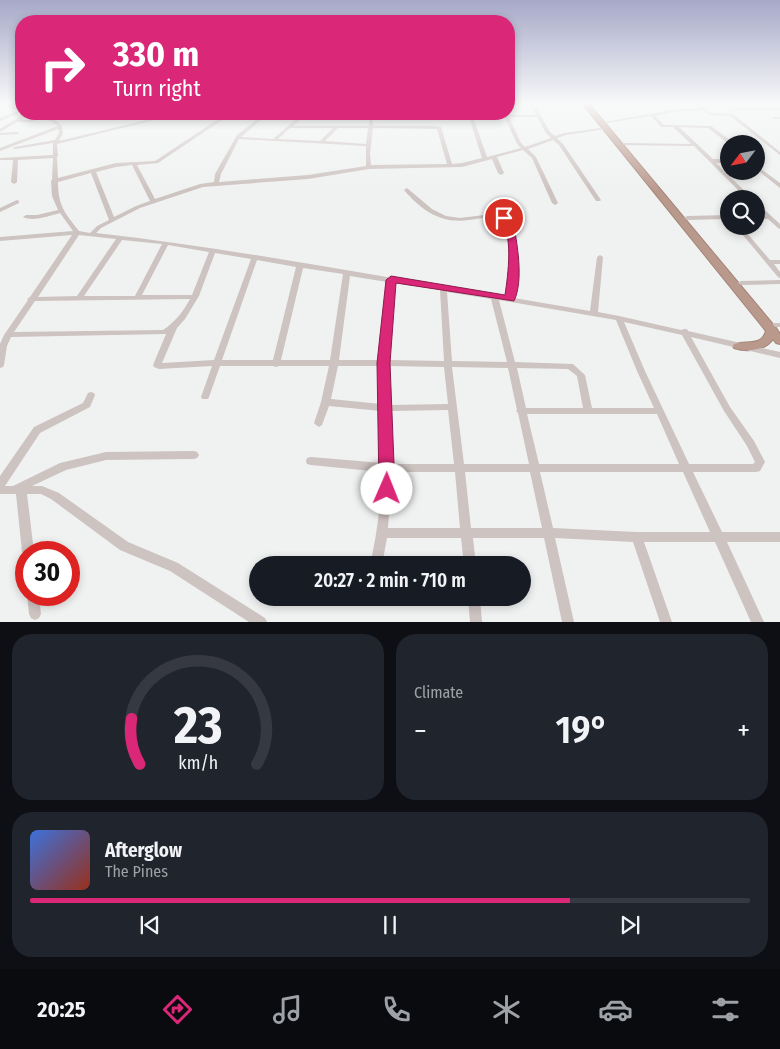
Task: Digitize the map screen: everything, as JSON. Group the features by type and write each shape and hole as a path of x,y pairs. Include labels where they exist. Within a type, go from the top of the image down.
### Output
{"highway":[{"path":"613,133 777,327"},
{"path":"614,133 777,327 780,341"},
{"path":"738,346 762,344 770,338 777,327"}],"street":[{"path":"0,150 44,133"},
{"path":"61,133 56,143 55,196 61,212 77,233"},
{"path":"0,150 56,143 97,133"},
{"path":"54,181 93,170 156,162 198,133"},
{"path":"216,182 218,174 238,138 244,133"},
{"path":"274,140 282,133"},
{"path":"322,142 331,133"},
{"path":"369,167 367,145 370,133"},
{"path":"439,133 450,166"},
{"path":"476,133 485,159"},
{"path":"513,133 519,144 526,148 534,157 555,203"},
{"path":"549,133 562,144 598,200"},
{"path":"92,234 99,227 153,200 216,182 308,177 369,167 450,166 494,157 571,133"},
{"path":"682,133 741,190"},
{"path":"754,133 780,154"},
{"path":"238,138 367,145"},
{"path":"0,159 26,156 56,143"},
{"path":"624,144 695,145"},
{"path":"33,146 44,149"},
{"path":"26,156 56,156"},
{"path":"494,157 501,173"},
{"path":"14,182 16,158"},
{"path":"712,161 720,161"},
{"path":"134,164 153,200"},
{"path":"93,170 112,220"},
{"path":"766,174 780,176"},
{"path":"766,174 780,186"},
{"path":"407,190 414,198 443,218 499,217 507,219 512,243 514,268 510,299"},
{"path":"0,210 16,202"},
{"path":"26,217 37,217 61,212"},
{"path":"765,212 780,227"},
{"path":"765,217 770,217"},
{"path":"687,218 720,218"},
{"path":"0,365 3,346 8,335 77,233"},
{"path":"0,239 77,233 166,243 594,313 684,331 780,355"},
{"path":"745,235 780,276"},
{"path":"80,298 121,237"},
{"path":"138,296 166,243"},
{"path":"213,250 185,316 173,328 157,365 384,363 574,368 581,375 588,411"},
{"path":"205,397 255,257"},
{"path":"594,313 600,257"},
{"path":"768,262 780,262"},
{"path":"276,364 300,264"},
{"path":"319,424 334,364 347,272"},
{"path":"378,556 384,533 387,468 384,363 391,280"},
{"path":"741,283 780,282"},
{"path":"443,288 448,365 469,556"},
{"path":"31,299 194,296"},
{"path":"494,296 512,365 568,622"},
{"path":"619,318 660,411 688,467 717,536 758,622"},
{"path":"8,335 157,334 173,328"},
{"path":"311,461 387,468 756,468 760,462 751,444 727,409 684,331"},
{"path":"0,484 37,430 87,405 91,395"},
{"path":"326,402 385,408 453,407"},
{"path":"521,412 660,411"},
{"path":"18,489 64,466 106,456 194,455"},
{"path":"18,489 26,541"},
{"path":"0,490 42,490 55,496 124,546 174,567 261,622"},
{"path":"384,533 549,533 637,537 780,537"},
{"path":"637,537 666,622"},
{"path":"34,606 35,614"},
{"path":"475,606 476,622"}],"route":[{"path":"387,489 384,363 391,280 510,299 514,268 508,221 504,218"}]}
